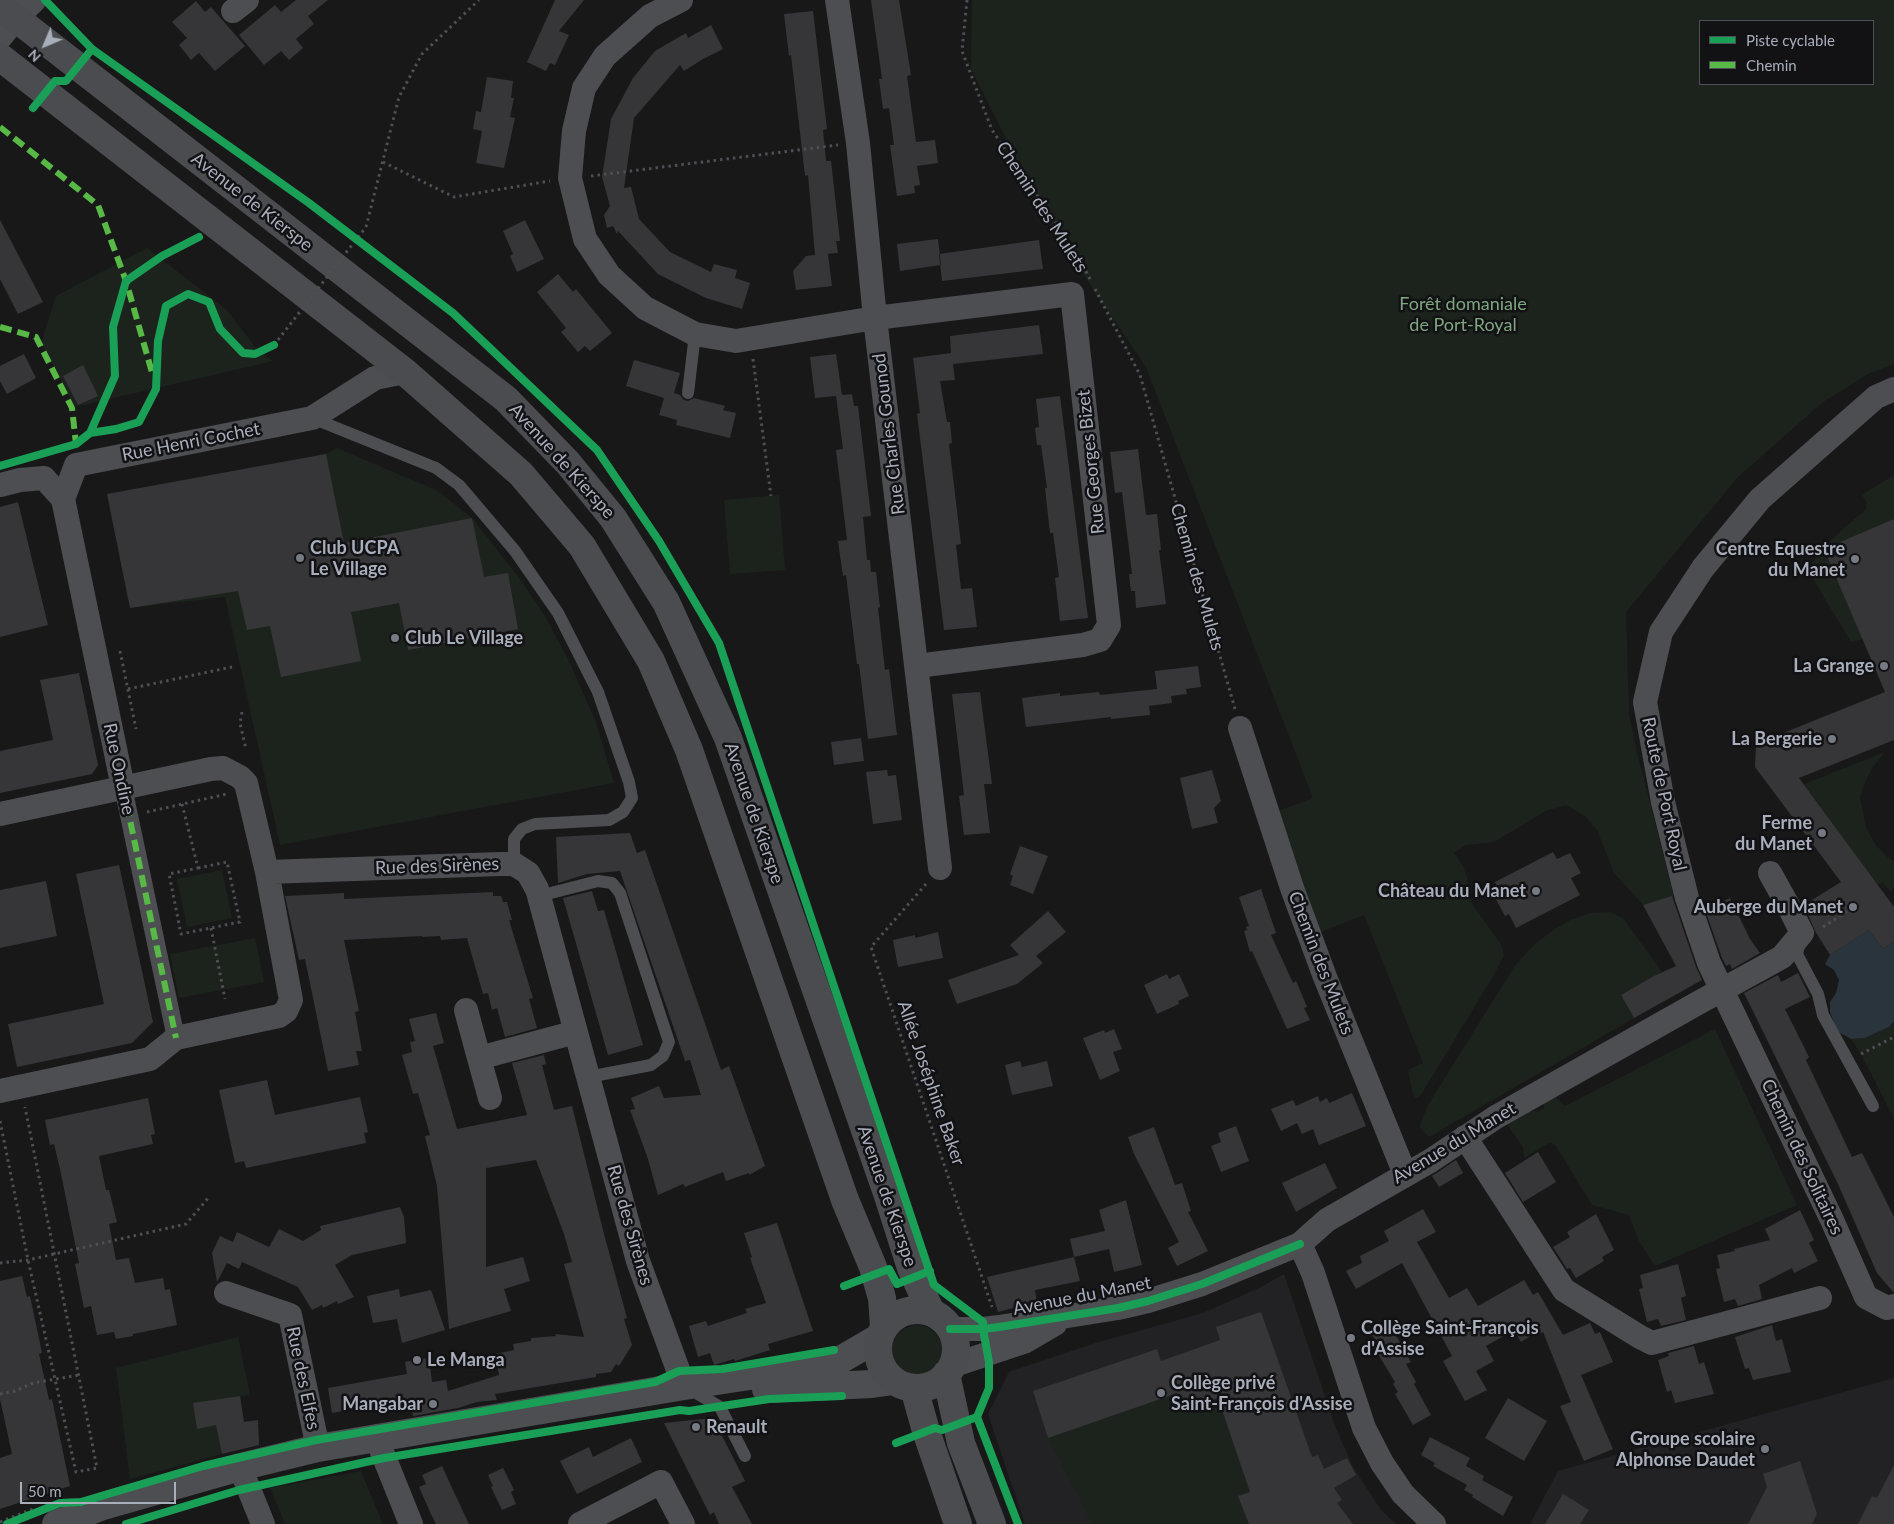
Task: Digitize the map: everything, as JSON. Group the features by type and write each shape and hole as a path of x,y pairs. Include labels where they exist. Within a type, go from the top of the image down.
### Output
{"main road":[{"name":"Avenue de Kierspe","path":"12,14 506,399 568,463 614,518 666,602 728,738 888,1196 911,1268 941,1321"},
{"name":"Avenue de Kierspe","path":"0,57 405,372 521,474 582,546 651,661 689,750 845,1200 873,1266 882,1298 881,1332"},
{"path":"918,1309 941,1321 955,1353 949,1370 937,1382 926,1387 904,1384 885,1373 881,1332 893,1317 905,1311 918,1309"},
{"path":"949,1370 961,1443 992,1524"},
{"path":"904,1384 926,1431 958,1524"}],"street":[{"path":"681,0 650,16 605,56 584,88 574,130 570,178 585,238 609,275 646,308 696,334 736,341 876,318"},
{"name":"Rue Charles Gounod","path":"837,0 858,143 876,318 940,868"},
{"name":"Rue Georges Bizet","path":"876,318 1072,294 1109,625 1100,640 1083,645 917,666"},
{"name":"Rue Henri Cochet","path":"63,499 76,465 312,418 375,378 405,372"},
{"name":"Route de Port Royal","path":"1721,991 1709,963 1687,898 1662,802 1645,702 1661,632 1703,568 1760,498 1876,397 1894,389"},
{"path":"0,485 20,480 44,478 63,499"},
{"name":"Rue Ondine","path":"63,499 176,1038"},
{"name":"Chemin des Mulets","path":"1240,728 1292,888 1325,977 1405,1174"},
{"path":"0,814 211,769 223,768 240,777 246,783 267,872 291,1000 286,1010 279,1016 176,1038 150,1059 10,1089"},
{"name":"Rue des Sirènes","path":"267,872 514,864 528,873 539,896 638,1261 684,1386"},
{"path":"1770,872 1802,934"},
{"name":"Avenue du Manet","path":"941,1321 982,1329 1070,1316 1148,1301 1202,1284 1300,1244 1327,1220 1430,1160 1496,1117 1782,958 1802,934"},
{"name":"Chemin des Solitaires","path":"1721,991 1733,1012 1832,1220 1866,1297 1887,1308 1894,1306"},
{"path":"466,1010 490,1098"},
{"path":"479,1058 576,1032"},
{"path":"1465,1137 1564,1290 1652,1343 1820,1298"},
{"path":"1300,1244 1313,1273 1364,1428 1382,1463 1403,1494 1434,1524"},
{"name":"Rue des Elfes","path":"226,1294 290,1315 318,1448"},
{"path":"949,1370 1026,1340 1070,1316"},
{"path":"42,1516 103,1506 318,1448 684,1386 834,1363 881,1332"},
{"path":"684,1386 756,1390 904,1384"},
{"path":"376,1438 411,1524"},
{"path":"240,1468 263,1524"},
{"path":"580,1524 661,1482 683,1524"}],"lane":[{"path":"688,393 696,334"},
{"path":"312,418 436,468 458,485 515,551 558,613 598,692 629,782 632,798 623,812 609,820 535,824 522,829 514,838 514,864"},
{"path":"539,896 598,881 612,883 620,893 669,1042 663,1056 651,1065 588,1076"},
{"path":"1802,934 1797,954 1818,994 1823,1015 1873,1106"},
{"path":"684,1386 720,1407 745,1456"}],"path":[{"path":"271,347 366,227 400,97 422,54 479,0"},
{"path":"383,162 454,196 570,178 858,143"},
{"path":"750,338 771,496"},
{"path":"120,651 136,729"},
{"path":"128,689 232,666"},
{"path":"242,712 240,723 246,749"},
{"path":"130,816 234,793"},
{"path":"182,804 198,868"},
{"path":"227,862 240,922 181,934 169,874 198,868 227,862"},
{"path":"1802,934 1814,933 1853,907"},
{"path":"211,928 225,999"},
{"path":"1847,1060 1894,1037"},
{"path":"0,1121 28,1260 76,1472 97,1468 55,1253 10,1089"},
{"path":"0,1263 28,1260 186,1224 209,1197"},
{"path":"0,1394 15,1391 33,1383 79,1376"},
{"path":"0,1522 33,1509 42,1516"},
{"path":"7,1524 42,1516"}],"shaded area":[{"path":"1869,930 1883,949 1894,941 1894,1021 1889,1027 1865,1038 1851,1039 1837,1031 1830,1012 1830,1002 1836,993 1839,980 1834,970 1825,964 1830,955"},
{"name":"Collège privé Saint-François d'Assise","path":"1284,1274 1335,1426 1353,1467 1381,1510 1396,1524 1025,1524 988,1414 1009,1372 1099,1342 1203,1313 1259,1288"},
{"name":"Groupe scolaire Alphonse Daudet","path":"1894,1378 1894,1524 1530,1524 1558,1471"}],"green space":[{"name":"Forêt domaniale de Port-Royal","path":"972,0 1894,0 1894,364 1868,374 1823,402 1738,477 1626,612 1629,715 1674,896 1643,905 1614,873 1597,830 1585,816 1566,805 1546,811 1494,842 1466,845 1454,853 1463,866 1467,877 1471,902 1502,946 1504,956 1421,1095 1415,1098 1408,1070 1423,1063 1364,915 1318,933 1273,813 1313,798 1146,367 1048,222 971,69"},
{"path":"147,248 227,310 256,348 273,361 75,407 41,343 56,296"},
{"name":"Club Le Village","path":"337,448 438,491 472,518 520,579 545,616 568,659 596,722 614,783 280,845 225,597 130,608 107,494 326,454"},
{"name":"Centre Equestre du Manet","path":"1894,475 1894,626 1851,642 1807,569 1832,539 1866,509 1867,503 1862,495"},
{"path":"779,495 785,570 730,574 724,500"},
{"path":"1885,752 1873,767 1860,797 1866,828 1875,844 1886,856 1894,861 1894,888 1890,891 1882,882 1877,885 1804,784"},
{"path":"222,870 232,918 187,927 177,879"},
{"path":"1610,912 1623,918 1662,972 1621,995 1634,1018 1429,1137 1419,1127 1428,1105 1516,964 1535,944 1572,919 1591,913"},
{"path":"255,938 264,982 179,998 170,954"},
{"path":"1894,1021 1894,1119 1861,1054 1851,1039 1865,1038 1889,1027"},
{"path":"1715,1029 1797,1205 1655,1266 1639,1241 1629,1215 1592,1205 1556,1146 1550,1142 1524,1158 1523,1147 1506,1123 1529,1110 1538,1112 1545,1107 1542,1102 1555,1097 1565,1106"},
{"path":"917,1325 926,1327 937,1336 942,1350 940,1359 931,1370 917,1375 908,1373 897,1364 892,1350 894,1341 903,1330"},
{"path":"238,1337 250,1395 214,1400 222,1454 130,1479 116,1368"},
{"path":"1172,1395 1179,1412 1218,1398 1250,1492 1238,1497 1249,1524 1092,1524 1048,1438"},
{"path":"361,1471 383,1524 285,1524 270,1488"}],"building":[{"path":"296,0 328,0 308,16 314,24 296,39 303,48 289,60 281,51 264,65 239,35 275,5 281,12"},
{"path":"555,0 584,0 559,31 569,35 555,65 550,63 546,71 527,62"},
{"path":"871,0 899,0 911,75 907,76 916,142 935,140 938,163 917,166 920,185 914,186 915,193 897,196 890,145 894,145 889,108 883,109 879,79 882,79"},
{"path":"196,1 205,12 211,7 245,46 215,71 199,53 191,60 179,45 187,38 172,22"},
{"path":"813,11 827,129 823,130 826,161 831,161 840,241 836,241 838,253 826,254 828,254 832,286 796,290 793,271 806,256 815,255 808,175 805,176 791,55 789,56 784,14"},
{"path":"711,25 723,49 684,71 680,65 634,118 624,188 631,187 639,219 670,252 711,272 714,264 737,270 735,278 750,283 742,309 706,298 658,274 618,231 617,234 613,226 607,228 604,215 610,206 602,177 611,119 633,78 655,51 686,33 688,38"},
{"path":"487,77 513,81 511,98 514,98 510,117 515,118 504,168 476,163 482,131 473,129 476,111 481,112"},
{"path":"0,220 43,302 18,314 0,279"},
{"path":"525,220 544,259 517,272 510,256 513,254 503,231"},
{"path":"938,239 941,265 900,271 897,244"},
{"path":"1039,240 1043,269 942,281 939,254"},
{"path":"558,274 573,292 576,289 612,333 590,351 585,346 578,352 561,332 566,328 537,292"},
{"path":"1039,325 1043,354 953,364 955,380 940,381 947,422 950,422 952,443 949,444 961,544 956,545 961,589 972,588 977,627 944,630 917,414 920,413 913,358 951,353 950,336"},
{"path":"24,354 36,378 7,394 0,381 0,366"},
{"path":"836,354 842,395 852,394 854,406 858,406 871,516 863,517 867,560 870,560 871,572 876,572 885,670 889,669 897,735 868,739 846,575 843,576 838,541 847,540 836,450 843,449 836,396 815,398 810,357"},
{"path":"634,360 680,373 674,393 680,395 684,400 688,401 694,398 725,406 723,410 736,413 730,438 676,425 677,420 659,415 664,398 626,386"},
{"path":"83,365 98,396 78,405 63,376"},
{"path":"1060,396 1088,618 1060,621 1055,578 1059,577 1053,533 1050,533 1045,488 1047,488 1041,445 1037,445 1035,428 1039,427 1036,399"},
{"path":"1138,449 1146,515 1157,514 1161,550 1159,550 1166,604 1136,608 1135,591 1131,591 1130,584 1129,574 1132,574 1122,492 1115,493 1110,452"},
{"name":"Club UCPA Le Village","path":"326,454 344,543 472,518 484,577 508,573 518,629 408,650 399,603 351,612 361,661 281,677 270,626 247,630 238,591 130,608 107,494"},
{"path":"18,502 48,625 0,637 0,507"},
{"path":"1894,519 1894,740 1799,778 1894,907 1894,941 1883,949 1869,930 1830,955 1815,931 1804,905 1841,882 1755,767 1756,744 1885,692 1824,549"},
{"path":"1198,666 1201,687 1186,689 1187,694 1171,696 1172,703 1149,706 1150,715 1111,719 1111,717 1026,727 1022,698 1060,693 1060,696 1099,692 1100,695 1157,689 1155,671"},
{"path":"79,673 98,765 92,774 0,793 0,751 53,740 40,680"},
{"path":"980,692 992,784 984,784 990,833 964,835 959,796 964,795 952,694"},
{"path":"861,738 864,761 834,765 831,742"},
{"path":"887,770 888,776 896,775 902,820 873,824 866,772"},
{"path":"1212,770 1221,801 1214,808 1218,823 1192,829 1180,778"},
{"path":"630,833 637,853 645,850 721,1070 729,1066 765,1166 749,1175 749,1173 726,1181 723,1172 685,1187 683,1184 658,1195 647,1156 630,1110 635,1109 631,1098 659,1086 664,1098 701,1095 690,1060 685,1061 620,871 587,874 558,883 556,837"},
{"path":"1020,846 1048,856 1033,894 1010,885 1013,876 1010,874"},
{"name":"Château du Manet","path":"1553,852 1557,859 1570,853 1581,873 1571,878 1580,895 1516,928 1509,914 1505,916 1492,892 1498,889 1495,882"},
{"path":"119,865 153,1022 132,1043 17,1067 8,1024 104,1004 76,874"},
{"path":"46,881 57,936 0,948 0,890"},
{"path":"1261,889 1276,933 1271,935 1293,983 1296,981 1307,1007 1304,1008 1310,1020 1287,1029 1252,951 1250,952 1244,931 1249,926 1239,897"},
{"path":"592,891 598,911 604,910 643,1045 608,1055 563,898"},
{"path":"493,892 493,896 501,896 503,902 507,902 512,920 509,920 533,998 529,999 537,1028 505,1037 497,1008 492,1010 488,993 483,994 467,938 441,940 440,936 422,936 344,940 359,1011 355,1012 362,1051 356,1051 359,1065 328,1071 305,959 299,960 285,896 344,893 344,899"},
{"path":"1672,896 1702,980 1634,1018 1621,995 1676,966 1643,905"},
{"path":"1730,898 1750,939 1760,953 1732,969 1730,964 1726,966 1722,958 1705,910"},
{"path":"1048,911 1066,932 1036,956 1043,963 1017,984 957,1004 948,980 1019,955 1010,945"},
{"path":"938,932 943,958 898,967 893,940 915,935 915,938"},
{"path":"1798,973 1810,997 1785,1009 1809,1057 1806,1060 1852,1157 1862,1153 1894,1217 1894,1293 1877,1273 1838,1184 1744,993 1778,975 1781,982"},
{"path":"1167,974 1169,979 1179,974 1189,996 1178,1001 1179,1004 1157,1014 1144,985"},
{"path":"436,1013 444,1043 433,1046 457,1129 527,1115 512,1063 544,1055 546,1064 542,1065 554,1110 572,1106 627,1318 624,1319 632,1345 619,1366 616,1364 611,1372 596,1374 596,1377 495,1394 497,1400 477,1402 458,1408 413,1416 410,1399 332,1413 328,1388 407,1374 405,1362 429,1358 432,1382 446,1380 448,1391 499,1375 495,1354 514,1350 513,1344 531,1341 531,1338 556,1336 555,1334 584,1337 564,1264 572,1262 564,1234 536,1160 486,1168 486,1267 523,1257 530,1281 504,1289 511,1311 449,1329 437,1186 425,1136 430,1135 418,1093 413,1094 402,1055 412,1052 410,1042 415,1041 409,1019"},
{"path":"1114,1029 1122,1049 1113,1052 1120,1071 1100,1080 1083,1038 1104,1030 1105,1033"},
{"path":"1020,1061 1022,1067 1047,1061 1053,1086 1012,1095 1005,1065"},
{"path":"267,1080 275,1115 360,1097 368,1132 364,1133 366,1143 246,1168 244,1161 235,1163 219,1090"},
{"path":"1352,1093 1366,1126 1319,1145 1313,1129 1302,1134 1297,1123 1281,1131 1271,1109 1293,1100 1296,1106 1318,1096 1320,1102 1327,1098 1329,1103"},
{"path":"148,1098 155,1134 151,1135 153,1144 99,1156 106,1190 109,1190 117,1222 109,1224 116,1260 129,1258 135,1283 163,1278 165,1290 170,1289 177,1325 116,1339 114,1332 97,1335 91,1306 84,1308 75,1264 79,1263 60,1169 54,1144 50,1145 45,1120"},
{"path":"1236,1126 1249,1161 1221,1172 1211,1146 1221,1142 1218,1133"},
{"path":"1154,1127 1175,1185 1182,1183 1191,1211 1188,1212 1208,1251 1177,1266 1168,1248 1179,1242 1134,1154 1128,1137"},
{"path":"1538,1152 1556,1182 1523,1202 1505,1173"},
{"path":"1456,1160 1463,1173 1439,1187 1432,1176"},
{"path":"1325,1163 1337,1188 1296,1212 1282,1183"},
{"path":"1126,1200 1142,1265 1114,1272 1109,1249 1074,1257 1070,1239 1105,1231 1099,1210"},
{"path":"400,1207 404,1217 406,1243 352,1255 335,1265 354,1297 338,1304 337,1301 323,1308 322,1305 312,1310 298,1287 242,1262 239,1269 227,1263 217,1282 212,1253 220,1236 233,1242 237,1232 269,1247 279,1229 303,1241 321,1230 320,1226"},
{"path":"1423,1209 1436,1232 1417,1242 1449,1298 1467,1288 1478,1306 1524,1280 1533,1295 1538,1292 1563,1335 1590,1323 1595,1334 1600,1332 1613,1362 1581,1375 1613,1449 1584,1461 1560,1406 1571,1402 1543,1332 1538,1335 1537,1332 1521,1342 1514,1330 1486,1346 1494,1361 1476,1371 1487,1390 1465,1401 1443,1361 1452,1356 1402,1263 1356,1289 1346,1271 1362,1263 1360,1256 1389,1241 1384,1231"},
{"path":"1800,1210 1814,1240 1809,1243 1818,1261 1794,1273 1792,1268 1759,1285 1762,1299 1738,1306 1735,1299 1724,1302 1716,1269 1720,1268 1717,1255 1770,1240 1765,1229"},
{"path":"1596,1214 1614,1250 1602,1257 1604,1261 1576,1278 1570,1268 1567,1269 1553,1247 1570,1237 1567,1232"},
{"path":"777,1223 813,1331 768,1344 770,1350 735,1361 734,1359 714,1365 710,1353 698,1357 689,1326 706,1321 708,1326 747,1313 745,1309 766,1303 750,1258 752,1257 744,1233"},
{"path":"1074,1257 1080,1281 1035,1290 1037,1302 998,1312 987,1277"},
{"path":"1678,1264 1686,1296 1681,1298 1686,1320 1661,1326 1658,1319 1647,1322 1639,1289 1643,1288 1640,1275"},
{"path":"22,1276 27,1297 30,1296 42,1353 39,1354 49,1400 52,1399 70,1486 0,1509 0,1458 12,1454 0,1399 0,1281"},
{"path":"399,1289 400,1297 431,1290 445,1330 402,1343 397,1319 373,1323 367,1296"},
{"path":"1261,1312 1312,1457 1318,1455 1324,1469 1347,1458 1356,1475 1334,1488 1342,1500 1337,1503 1353,1524 1249,1524 1238,1496 1250,1492 1218,1398 1177,1412 1172,1395 1048,1438 1033,1391 1157,1349 1161,1361 1220,1340 1216,1327"},
{"path":"1389,1323 1411,1362 1406,1364 1416,1382 1414,1384 1431,1415 1413,1425 1395,1394 1398,1392 1393,1384 1395,1382 1375,1349 1379,1347 1371,1333"},
{"path":"1772,1325 1776,1341 1782,1339 1791,1372 1753,1380 1749,1368 1745,1369 1735,1337"},
{"path":"1694,1346 1699,1364 1704,1362 1714,1394 1675,1403 1671,1390 1667,1392 1658,1360 1669,1356 1668,1353"},
{"path":"240,1396 244,1422 258,1420 259,1445 222,1454 216,1425 197,1429 193,1403"},
{"path":"1508,1398 1547,1421 1524,1461 1485,1438"},
{"path":"713,1418 745,1481 732,1487 752,1524 719,1524 714,1512 710,1515 664,1423"},
{"path":"1430,1437 1470,1458 1466,1466 1484,1476 1482,1480 1513,1497 1503,1516 1472,1497 1473,1495 1464,1490 1467,1485 1433,1466 1435,1463 1421,1455"},
{"path":"631,1438 642,1462 577,1494 560,1461 589,1447 593,1457"},
{"path":"1800,1461 1817,1514 1812,1524 1748,1524 1767,1487 1763,1474"},
{"path":"1894,1465 1894,1524 1858,1524 1872,1496 1877,1498"},
{"path":"442,1466 469,1524 436,1524 430,1512 419,1487 426,1484 422,1475"},
{"path":"503,1468 514,1490 511,1492 516,1504 502,1510 491,1487 493,1486 488,1475"},
{"path":"1563,1494 1589,1510 1580,1524 1545,1524"}],"marked path":[{"path":"0,127 98,205 126,281 153,376"},
{"path":"0,327 36,337 72,408 76,444"},
{"path":"123,787 176,1038"}],"cycle path":[{"path":"45,0 92,49 309,203 453,313 597,450 659,541 719,643 934,1285 983,1322 989,1362 989,1388 977,1417 1018,1524"},
{"path":"33,108 55,81 66,81 92,49"},
{"path":"90,433 115,376 113,327 126,281 162,256 199,237"},
{"path":"0,466 76,444 90,433 116,429 139,422 156,389 158,341 166,306 188,294 209,302 220,329 243,353 255,354 274,345"},
{"path":"950,1329 999,1327 1118,1308 1148,1301 1202,1284 1300,1244"},
{"path":"844,1286 889,1269 897,1284 930,1271"},
{"path":"7,1524 60,1503 81,1502 203,1466 316,1440 655,1382 679,1371 722,1369 834,1350"},
{"path":"126,1524 239,1490 384,1458 680,1410 689,1411 769,1399 842,1396"},
{"path":"896,1443 935,1428 942,1430 977,1417"}],"place":[{"name":"Club UCPA Le Village","path":"300,558"},
{"name":"Centre Equestre du Manet","path":"1855,559"},
{"name":"Club Le Village","path":"395,638"},
{"name":"La Grange","path":"1884,666"},
{"name":"La Bergerie","path":"1832,739"},
{"name":"Ferme du Manet","path":"1822,833"},
{"name":"Château du Manet","path":"1536,891"},
{"name":"Auberge du Manet","path":"1853,907"},
{"name":"Collège Saint-François d'Assise","path":"1351,1338"},
{"name":"Le Manga","path":"417,1360"},
{"name":"Collège privé Saint-François d'Assise","path":"1161,1393"},
{"name":"Mangabar","path":"433,1404"},
{"name":"Renault","path":"696,1427"},
{"name":"Groupe scolaire Alphonse Daudet","path":"1765,1449"}]}
